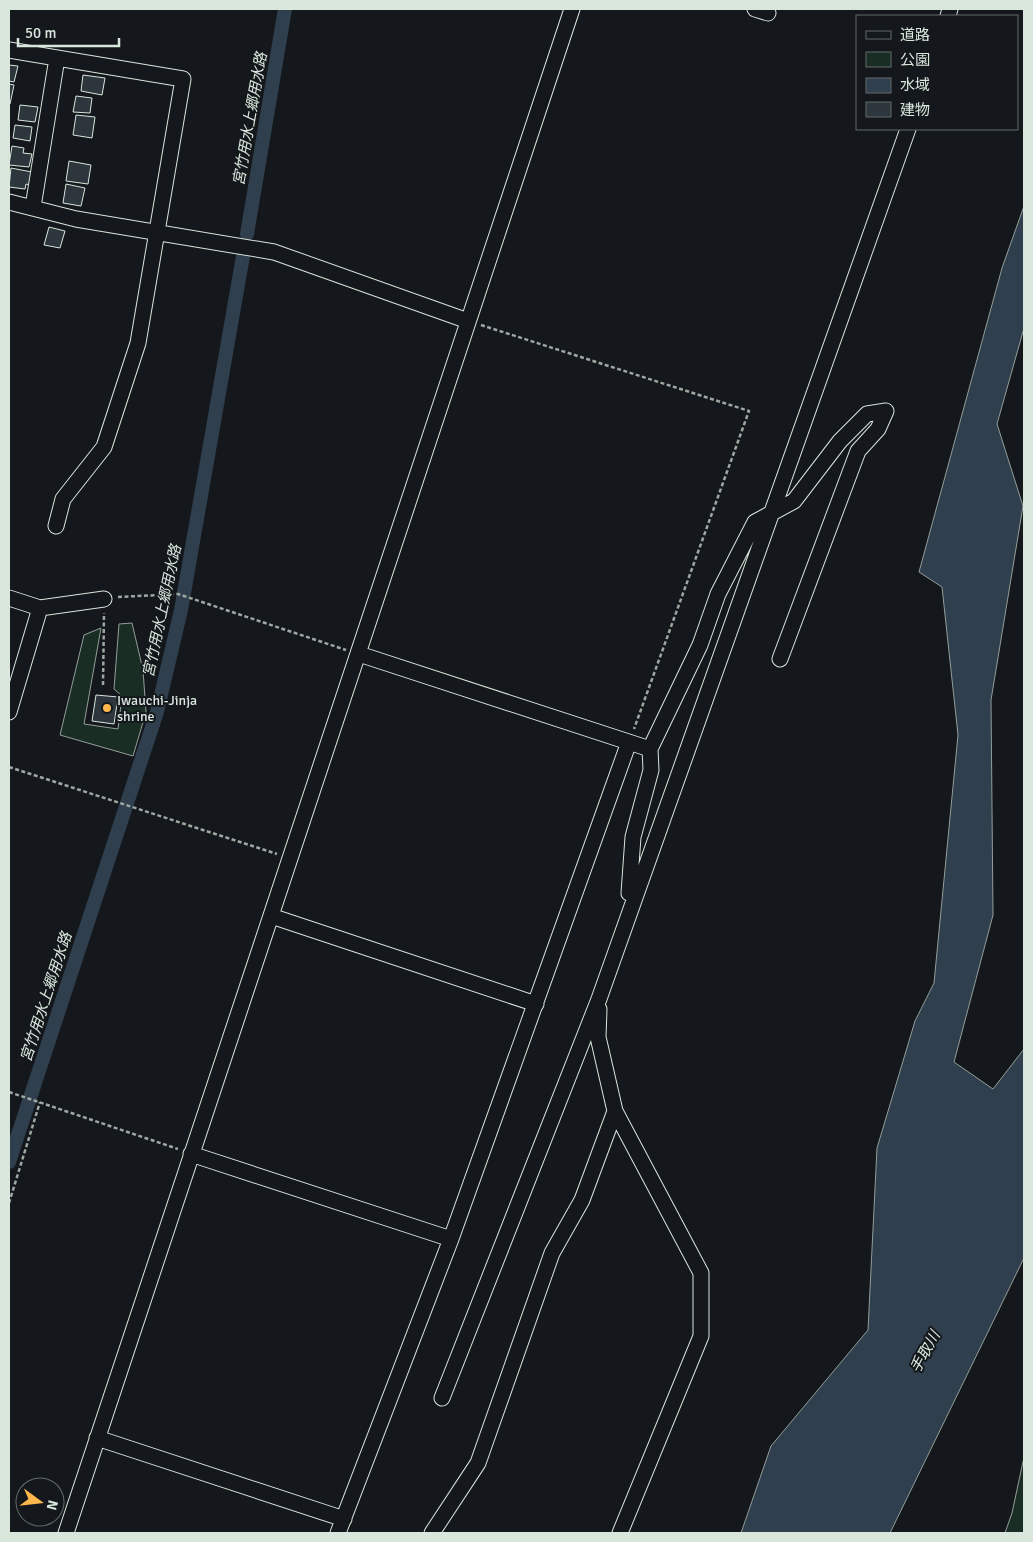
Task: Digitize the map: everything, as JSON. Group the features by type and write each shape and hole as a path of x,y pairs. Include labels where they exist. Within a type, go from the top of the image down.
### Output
{"street":[{"path":"66,1533 572,9"},
{"path":"9,50 183,79 138,343 104,447 63,499 56,526"},
{"path":"33,207 57,58"},
{"path":"442,1398 599,999 908,130"},
{"path":"9,202 76,219 274,252 468,321"},
{"path":"636,896 629,892 633,837 650,770 650,749 700,645 718,594 755,522 794,501 840,441 867,414 886,411 878,429 858,452 780,659"},
{"path":"9,598 40,608 104,599"},
{"path":"9,712 40,608"},
{"path":"359,654 650,749"},
{"path":"338,1533 451,1239 629,742"},
{"path":"271,916 536,1004"},
{"path":"599,999 598,1037 615,1111 701,1273 701,1336 620,1533"},
{"path":"432,1533 478,1463 552,1253 582,1200 615,1111"},
{"path":"191,1154 451,1239"},
{"path":"98,1438 344,1519"}],"path":[{"path":"468,321 749,411 629,742"},
{"path":"103,685 104,599 178,594 359,654"},
{"path":"9,767 133,806 290,859"},
{"path":"9,1092 191,1154"},
{"path":"9,1203 40,1102"}],"green space":[{"path":"132,623 143,670 146,712 133,756 60,735 84,635 101,628 84,724 118,729 122,696 114,689 119,624"},
{"path":"1024,1457 1024,1533 1005,1533 1012,1513"}],"water":[{"name":"手取川","path":"1024,206 1024,328 997,424 1023,506 991,700 993,915 954,1062 993,1089 1024,1049 1024,1258 890,1533 741,1533 771,1446 868,1330 877,1148 915,1021 934,983 958,735 942,587 919,572 1002,268"}],"building":[{"path":"9,65 18,66 14,82 9,81"},
{"path":"83,75 105,78 102,95 81,91"},
{"path":"9,84 14,85 10,104 9,103"},
{"path":"76,96 92,98 90,113 73,112"},
{"path":"20,105 38,107 35,122 18,120"},
{"path":"76,115 95,117 92,138 73,135"},
{"path":"15,125 32,127 30,141 13,138"},
{"path":"12,146 24,148 23,153 32,154 29,167 9,165"},
{"path":"69,161 91,165 88,184 66,181"},
{"path":"11,168 37,173 34,186 26,184 25,189 9,187"},
{"path":"66,184 85,188 81,206 63,203"},
{"path":"49,227 65,231 60,248 44,245"},
{"path":"96,695 118,697 114,724 92,721"}],"waterway":[{"name":"宮竹用水上郷用水路","path":"247,234 285,9"},
{"name":"宮竹用水上郷用水路","path":"9,1162 157,712 181,610 243,256"}],"place":[{"name":"Iwauchi-Jinja shrine","path":"107,708"}]}
